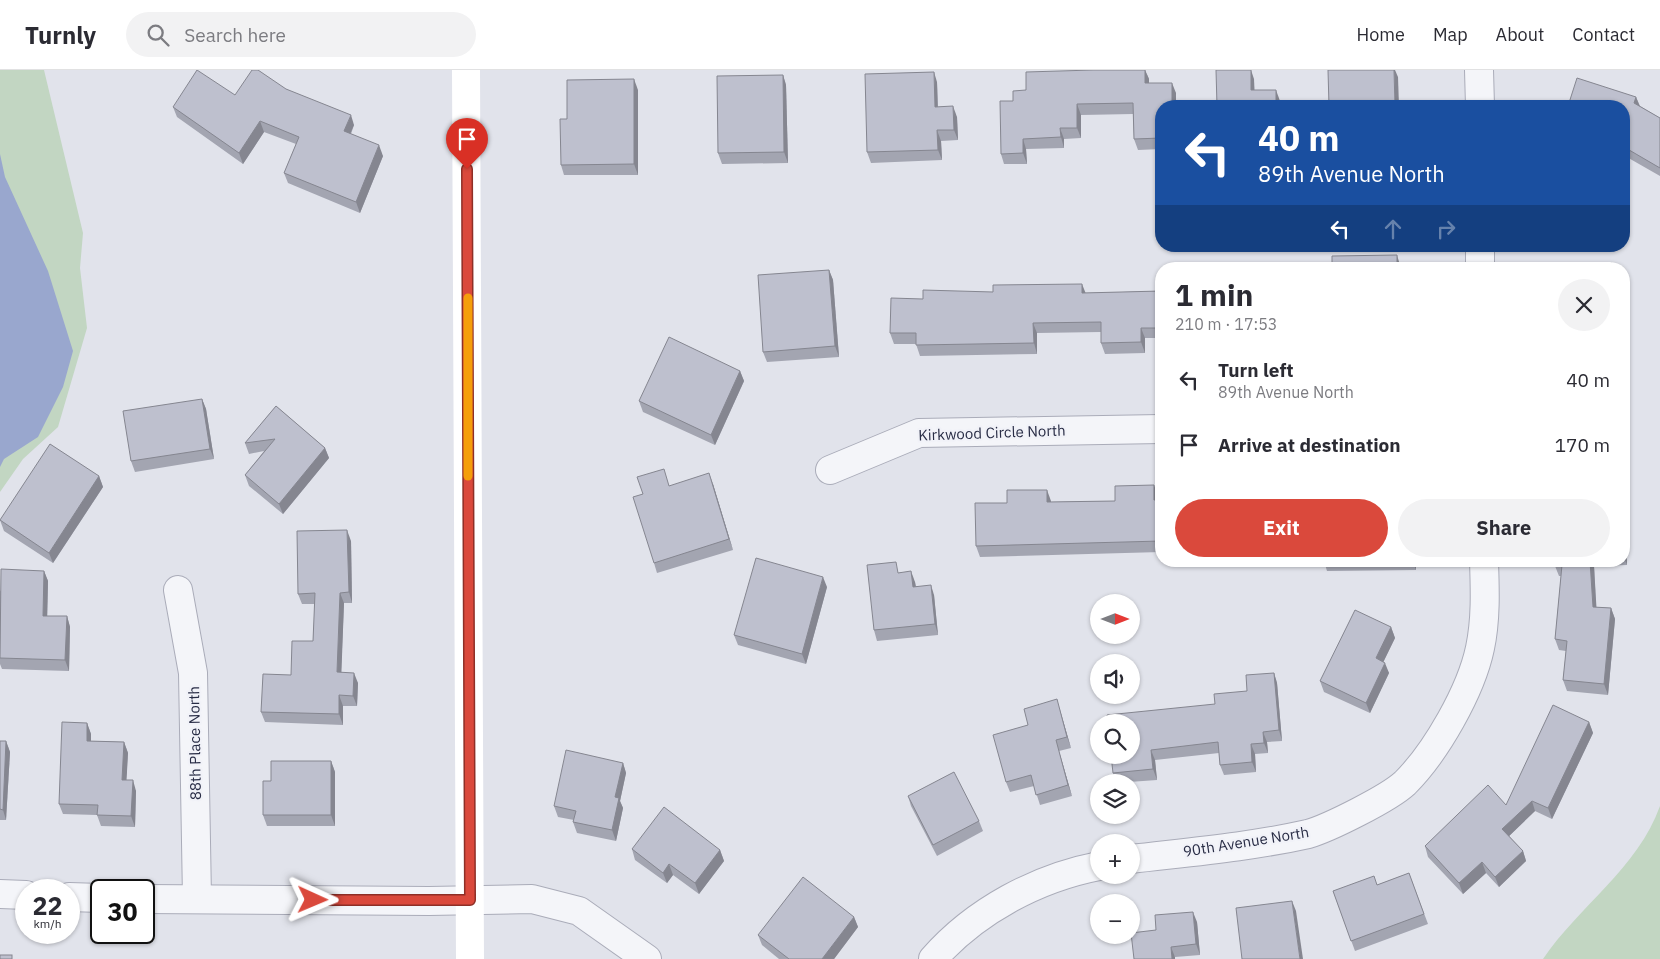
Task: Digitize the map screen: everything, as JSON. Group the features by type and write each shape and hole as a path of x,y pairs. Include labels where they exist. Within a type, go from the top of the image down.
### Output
{"street":[{"path":"466,70 470,959"},
{"path":"1480,70 1480,100"},
{"name":"Kirkwood Circle North","path":"830,470 919,433 1155,428"},
{"name":"90th Avenue North","path":"1140,859 1309,833 1361,811 1404,783 1436,744 1464,697 1480,649 1485,596 1484,567"},
{"name":"88th Place North","path":"178,590 194,673 197,898"},
{"path":"933,959 971,921 1021,893 1072,871 1090,868"},
{"path":"0,894 15,895"},
{"path":"155,899 532,899 579,911 647,959"}],"green space":[{"path":"0,70 44,70 83,233 80,268 87,328 58,427 23,459 0,492"},
{"path":"1660,806 1660,959 1543,959 1557,940 1623,868 1650,828"}],"water":[{"path":"0,154 5,177 48,271 73,351 63,387 38,437 4,459 0,467"}],"building":[{"path":"197,70 235,95 252,70 258,70 286,89 351,115 344,131 379,145 356,202 284,173 299,137 260,121 239,153 173,107"},
{"path":"1145,70 1145,83 1172,83 1172,100 1155,100 1155,138 1134,139 1133,103 1077,104 1077,128 1060,128 1061,137 1023,139 1023,153 1001,154 1000,101 1013,101 1013,91 1026,90 1026,72"},
{"path":"1216,70 1251,70 1251,90 1276,90 1276,100 1217,100"},
{"path":"1328,70 1394,70 1395,100 1329,100"},
{"path":"934,72 935,107 953,106 954,130 937,130 938,150 867,152 865,74"},
{"path":"783,75 784,152 718,153 717,76"},
{"path":"1577,78 1636,97 1634,103 1660,118 1660,168 1630,150 1630,100 1570,100"},
{"path":"634,79 634,164 561,165 560,119 567,119 567,80"},
{"path":"1397,255 1397,262 1332,262 1332,256"},
{"path":"829,270 835,346 763,352 758,275"},
{"path":"1082,284 1082,293 1155,291 1155,328 1141,328 1141,342 1101,343 1101,322 1033,323 1034,343 916,345 916,333 890,333 891,298 923,299 923,290 993,292 993,285"},
{"path":"669,337 740,371 711,435 639,401"},
{"path":"202,399 210,449 131,461 123,411"},
{"path":"276,406 325,448 279,504 245,475 275,439 245,443"},
{"path":"50,444 99,476 49,553 0,520"},
{"path":"664,469 669,486 709,473 729,539 654,563 633,497 643,494 637,477"},
{"path":"1154,485 1155,541 976,546 975,503 1007,503 1007,490 1047,490 1047,502 1115,501 1115,486"},
{"path":"347,530 349,592 340,593 337,672 354,673 353,696 339,695 339,714 261,712 263,674 291,675 292,641 313,641 315,593 298,594 297,531"},
{"path":"756,558 823,577 802,654 734,635"},
{"path":"896,562 898,573 911,571 913,587 931,585 935,624 874,630 867,565"},
{"path":"1562,567 1590,567 1593,607 1611,608 1604,684 1563,680 1567,641 1555,639"},
{"path":"1,569 44,571 43,616 67,616 65,660 0,658"},
{"path":"1355,610 1391,627 1376,658 1385,663 1366,703 1320,681"},
{"path":"1274,673 1279,730 1263,732 1264,743 1251,744 1252,762 1220,765 1218,742 1151,750 1153,769 1113,773 1112,764 1140,764 1140,714 1117,714 1215,704 1214,694 1247,691 1246,675"},
{"path":"1057,699 1067,737 1056,740 1068,785 1036,795 1031,775 1006,782 993,735 1028,725 1024,709"},
{"path":"1553,705 1589,722 1548,808 1532,801 1502,829 1523,851 1495,877 1482,862 1459,883 1425,846 1488,785 1506,805"},
{"path":"62,722 87,723 87,741 124,742 122,780 133,780 131,816 97,815 98,805 59,804"},
{"path":"0,741 6,741 3,810 0,809"},
{"path":"566,750 623,763 615,797 619,798 612,830 573,822 576,811 554,806"},
{"path":"271,761 331,761 331,815 263,815 263,781 271,781"},
{"path":"954,772 979,821 933,845 908,796"},
{"path":"664,807 720,850 695,883 669,864 663,873 632,849"},
{"path":"1409,873 1424,914 1351,941 1333,891 1374,876 1377,885"},
{"path":"803,877 854,917 822,959 789,959 758,935"},
{"path":"1292,901 1300,959 1242,959 1236,908"},
{"path":"1193,912 1196,944 1171,947 1172,959 1134,959 1132,944 1140,944 1140,932 1156,930 1155,915"},
{"path":"0,955 12,955 12,959 0,959"}],"slow traffic":[{"path":"468,298 468,476"}],"route":[{"path":"313,900 470,900 467,169"}]}
